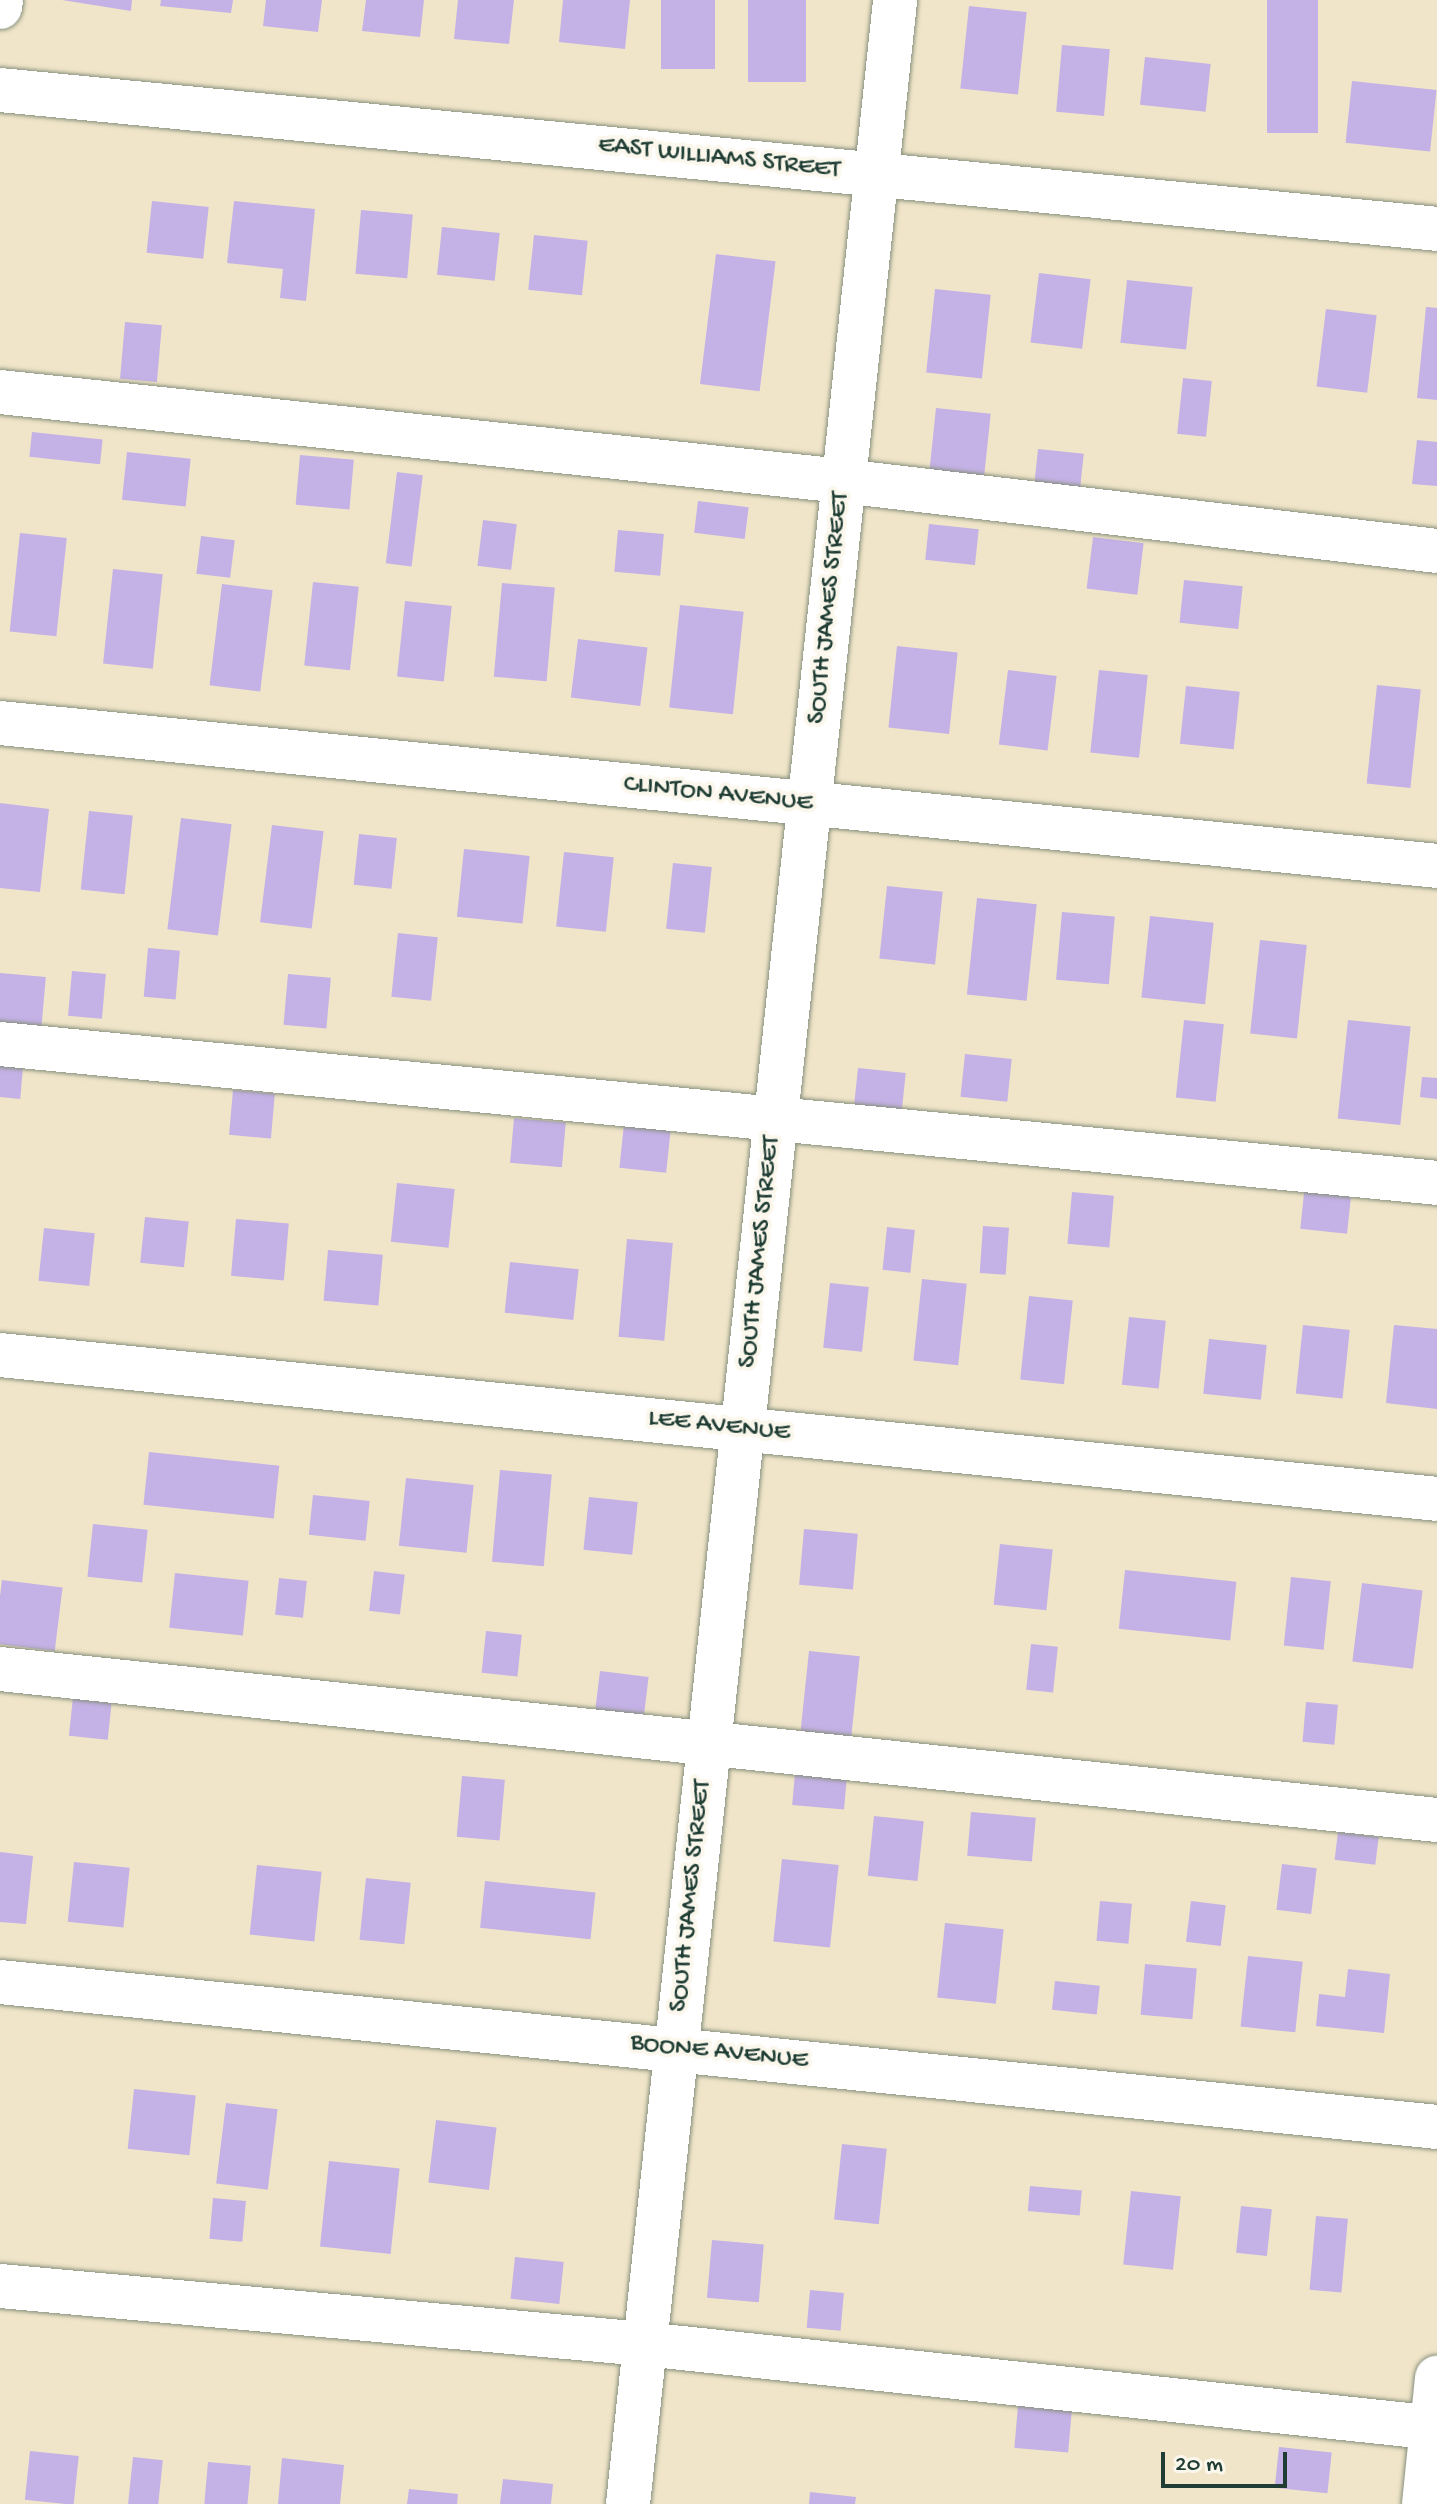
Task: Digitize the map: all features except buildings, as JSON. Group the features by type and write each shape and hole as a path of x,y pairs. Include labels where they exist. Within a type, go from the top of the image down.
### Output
{"street":[{"path":"0,7 1,0"},
{"name":"SOUTH JAMES STREET","path":"628,2504 895,0"},
{"name":"EAST WILLIAMS STREET","path":"0,90 1437,229"},
{"path":"0,392 843,481 1437,551"},
{"name":"CLINTON AVENUE","path":"0,723 1437,866"},
{"path":"0,1044 1437,1183"},
{"name":"LEE AVENUE","path":"0,1355 1437,1499"},
{"path":"0,1669 1437,1820"},
{"name":"BOONE AVENUE","path":"0,1982 1437,2127"},
{"path":"0,2286 644,2344 1434,2427"},
{"path":"1424,2504 1437,2378"}]}
